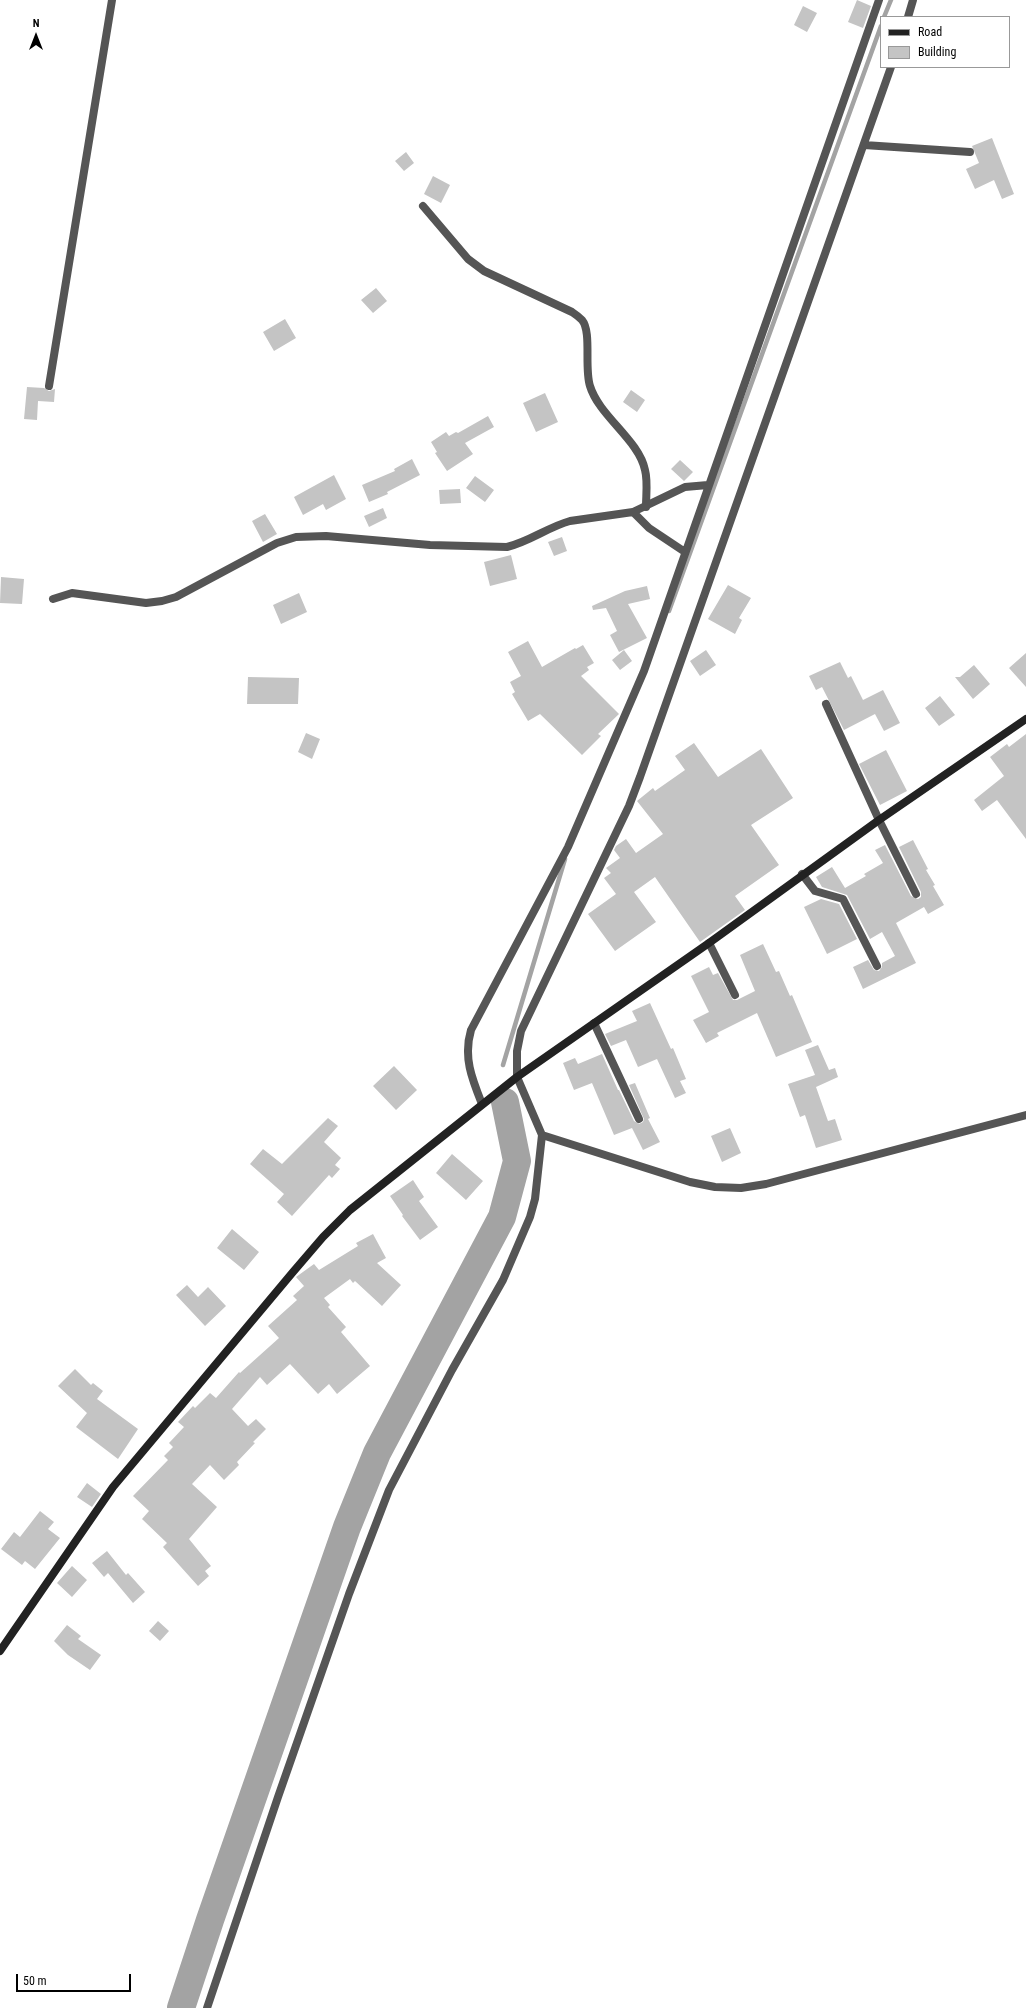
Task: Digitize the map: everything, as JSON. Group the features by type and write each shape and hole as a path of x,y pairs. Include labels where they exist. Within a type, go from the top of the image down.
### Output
{"street":[{"path":"49,386 112,0"},
{"path":"482,1104 468,1065 468,1041 471,1030 568,847 644,671 879,0"},
{"path":"908,16 913,0"},
{"path":"207,2008 349,1594 389,1490 452,1370 503,1280 522,1238 535,1199 542,1135 517,1077 517,1051 521,1030 629,806 891,68"},
{"path":"864,145 970,152"},
{"path":"423,206 468,259 484,271 572,312 582,320 586,329 587,373 590,387 598,401 641,457 645,470 646,507"},
{"path":"53,599 72,593 146,603 162,602 176,597 276,543 296,537 326,536 430,545 506,547 517,545 550,527 570,520 633,512 686,487 708,485"},
{"path":"633,512 649,528 685,552"},
{"path":"826,704 879,820 916,894"},
{"path":"2,1645 113,1487 323,1237 386,1180 517,1077 709,943 802,874 1026,719"},
{"path":"802,874 815,891 843,899 877,966"},
{"path":"709,943 735,995"},
{"path":"594,1023 639,1119"},
{"path":"542,1135 690,1182 715,1187 741,1188 788,1179 1026,1115"}],"building":[{"path":"857,0 871,6 863,28 848,22"},
{"path":"803,6 817,13 807,32 794,25"},
{"path":"992,138 1014,194 1002,199 994,180 975,189 966,169 979,163 972,146"},
{"path":"406,152 414,163 404,171 395,161"},
{"path":"433,176 450,185 441,203 424,194"},
{"path":"376,288 387,301 373,313 361,300"},
{"path":"285,319 296,338 274,351 263,332"},
{"path":"27,387 44,388 49,391 55,389 54,402 38,401 37,420 24,419"},
{"path":"631,390 645,400 637,412 623,402"},
{"path":"545,393 558,422 536,432 523,403"},
{"path":"488,416 494,427 465,443 473,454 447,471 435,453 437,452 431,442 446,432 449,436 456,432 458,433"},
{"path":"412,459 420,475 387,492 388,494 369,502 362,485 395,471 394,469"},
{"path":"680,460 693,472 684,481 671,469"},
{"path":"334,475 346,499 326,510 323,504 303,515 294,497"},
{"path":"475,476 494,490 485,502 466,488"},
{"path":"460,489 461,503 440,504 439,490"},
{"path":"383,508 387,518 369,527 364,516"},
{"path":"265,514 277,534 263,542 252,521"},
{"path":"562,537 567,551 554,556 548,542"},
{"path":"511,555 517,579 490,586 484,562"},
{"path":"1,577 24,579 22,604 0,603"},
{"path":"728,585 751,598 739,618 742,620 735,634 708,619"},
{"path":"647,586 650,599 628,604 647,638 619,652 610,635 617,631 606,608 593,610 592,606 625,591"},
{"path":"299,593 307,612 281,624 273,605"},
{"path":"528,641 542,667 583,645 594,663 587,667 589,670 581,676 619,714 598,734 601,736 582,755 540,714 528,721 512,694 515,692 510,682 521,676 508,652"},
{"path":"624,650 632,661 620,670 612,660"},
{"path":"706,650 716,665 700,676 690,661"},
{"path":"1026,653 1026,687 1009,668"},
{"path":"840,662 848,678 851,676 863,700 883,690 900,723 884,731 875,714 844,730 822,687 816,690 809,676"},
{"path":"974,665 990,684 973,699 955,677 960,677"},
{"path":"248,677 299,678 298,704 247,704"},
{"path":"940,696 955,715 939,726 925,708"},
{"path":"306,733 320,739 312,759 298,752"},
{"path":"1026,734 1026,839 997,800 982,811 974,800 1004,776 990,757 1007,744 1009,747"},
{"path":"694,743 718,777 761,749 793,798 751,825 779,865 735,896 745,910 700,942 655,877 634,892 656,922 615,951 588,914 616,894 604,878 611,873 606,868 620,858 614,850 616,846 626,839 636,853 663,834 637,801 653,788 655,791 685,770 675,756"},
{"path":"886,750 907,791 880,805 859,764"},
{"path":"913,840 928,869 926,870 935,885 933,886 944,905 928,914 924,907 896,923 916,963 863,989 853,967 868,960 874,970 879,971 882,967 882,963 895,956 882,932 870,939 847,895 822,887 816,877 832,867 845,888 866,876 864,874 883,863 875,850 885,845 911,896 918,899 921,897 921,892 899,847"},
{"path":"821,899 839,904 857,939 827,954 804,907"},
{"path":"763,944 776,972 779,971 790,996 792,995 812,1042 776,1057 757,1013 717,1033 719,1036 706,1043 693,1020 709,1012 691,976 709,967 713,975 718,973 733,1000 737,1000 755,991 740,955"},
{"path":"650,1003 671,1049 673,1048 686,1079 680,1081 686,1093 675,1098 657,1059 638,1067 626,1040 611,1046 605,1034 637,1021 632,1011"},
{"path":"818,1045 829,1070 835,1068 838,1077 816,1087 828,1121 835,1119 842,1140 816,1148 805,1115 800,1117 788,1084 815,1075 805,1050"},
{"path":"602,1054 634,1121 639,1124 643,1122 644,1119 629,1085 635,1083 650,1118 648,1119 660,1142 643,1150 632,1128 614,1135 592,1083 574,1090 563,1063 575,1058 578,1064"},
{"path":"394,1066 417,1090 396,1110 373,1086"},
{"path":"328,1118 338,1126 324,1142 341,1158 335,1165 340,1169 332,1178 329,1175 292,1216 277,1202 284,1194 250,1164 263,1149 282,1164"},
{"path":"730,1128 741,1153 722,1162 711,1136"},
{"path":"452,1154 483,1181 466,1200 436,1173"},
{"path":"413,1180 424,1197 419,1201 438,1227 420,1240 402,1216 403,1215 390,1196"},
{"path":"232,1229 259,1252 244,1270 217,1248"},
{"path":"373,1234 386,1258 377,1263 401,1285 382,1306 355,1281 353,1283 350,1279 324,1298 330,1305 328,1307 346,1327 341,1332 370,1366 337,1394 329,1384 318,1394 290,1364 267,1385 260,1377 232,1409 248,1426 256,1419 266,1429 237,1462 239,1465 224,1480 210,1465 192,1484 217,1507 189,1539 211,1566 205,1571 209,1576 198,1586 163,1547 167,1543 142,1519 149,1511 133,1496 168,1460 164,1456 173,1447 169,1443 184,1427 178,1422 193,1406 195,1408 210,1393 216,1398 239,1372 240,1373 279,1338 268,1326 297,1300 293,1296 304,1286 296,1277 314,1264 319,1270 358,1246 356,1243"},
{"path":"187,1285 198,1297 208,1287 226,1306 205,1326 176,1295"},
{"path":"75,1369 91,1385 93,1383 103,1391 97,1399 138,1429 118,1459 76,1427 87,1413 58,1386"},
{"path":"87,1483 101,1494 92,1507 77,1497"},
{"path":"40,1511 54,1522 48,1529 60,1538 35,1569 25,1561 22,1565 1,1549 14,1532 20,1537"},
{"path":"107,1551 126,1575 128,1573 145,1592 133,1603 108,1573 104,1577 92,1563"},
{"path":"72,1566 87,1580 72,1597 57,1583"},
{"path":"158,1621 169,1631 160,1641 149,1631"},
{"path":"67,1625 81,1636 78,1639 101,1655 90,1670 68,1655 54,1641"}],"waterway":[{"path":"884,16 891,0"},
{"path":"669,611 880,29"},
{"path":"503,1065 565,859"},
{"path":"181,2008 210,1920 347,1527 377,1453 502,1217 517,1161 505,1102"}]}
